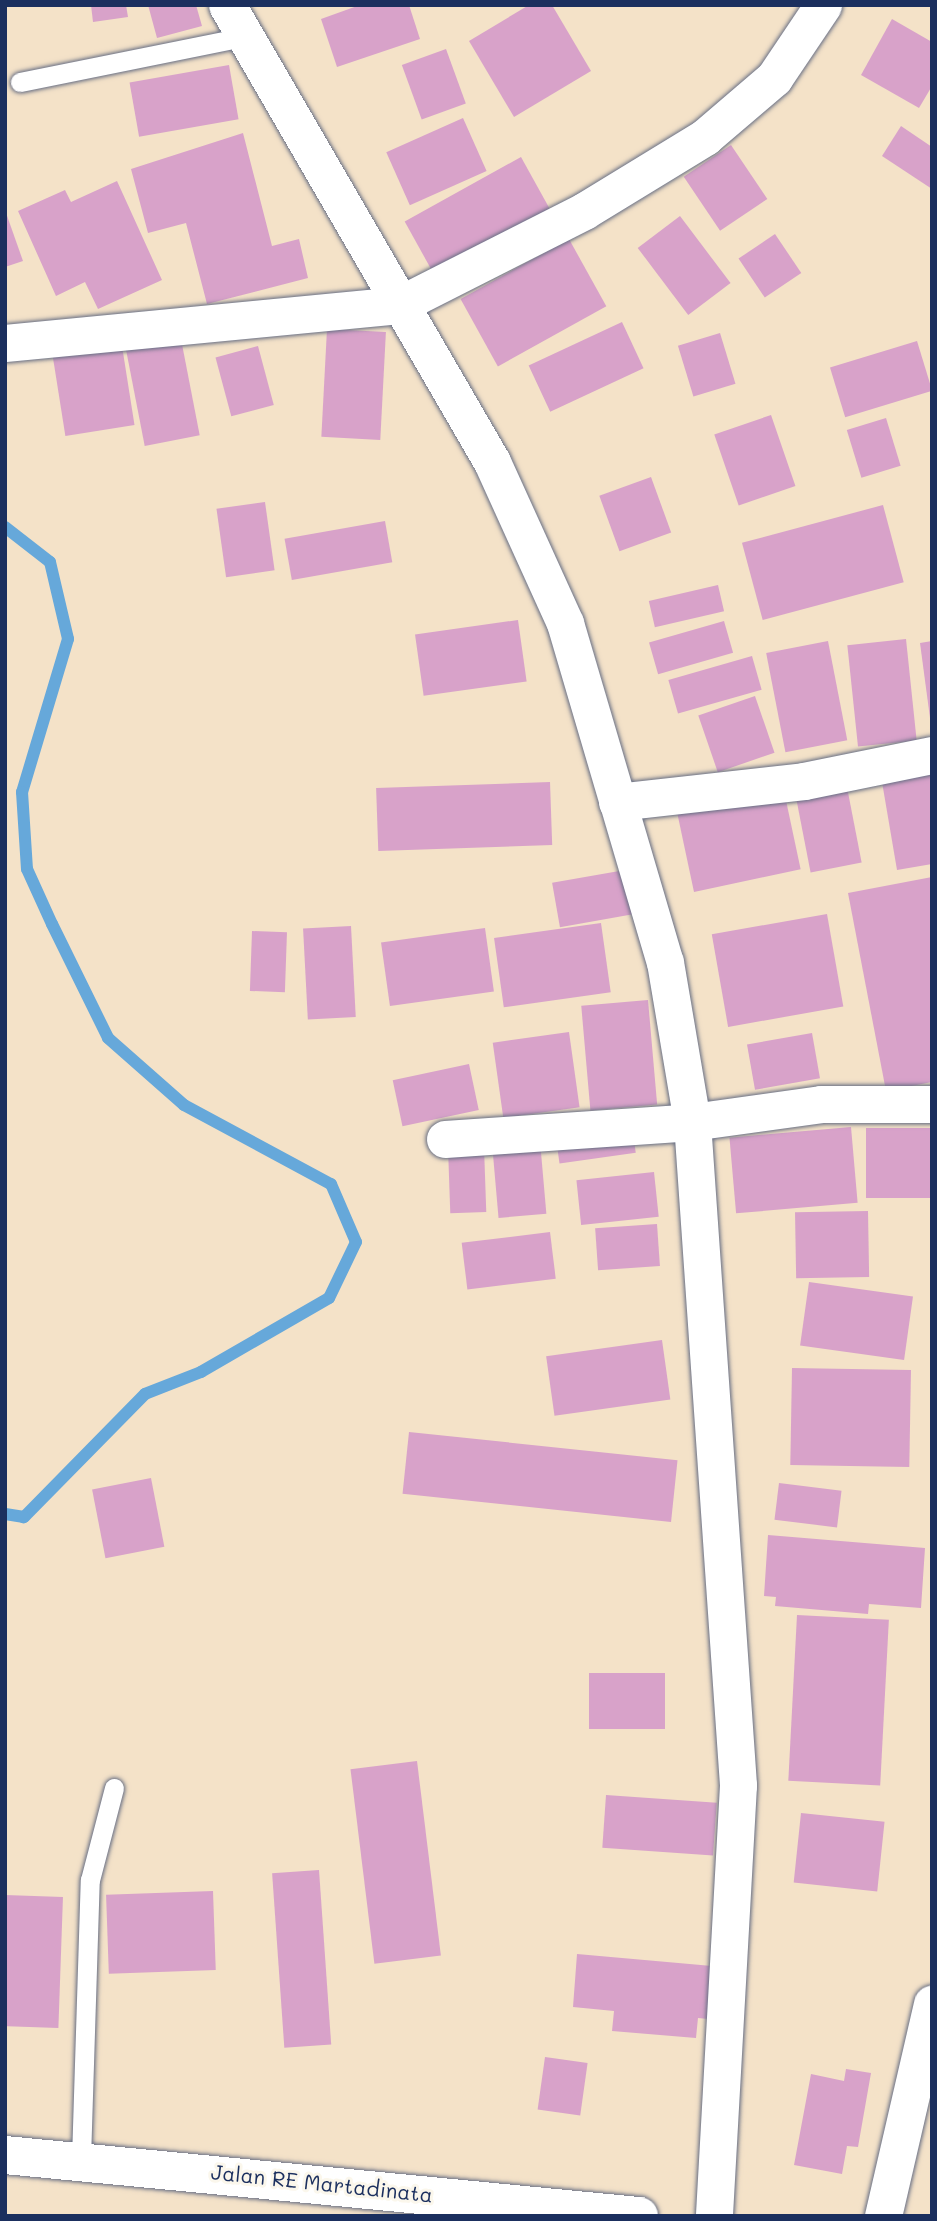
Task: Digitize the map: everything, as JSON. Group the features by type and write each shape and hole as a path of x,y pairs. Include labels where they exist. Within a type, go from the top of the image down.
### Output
{"highway":[{"name":"Jalan RE Martadinata","path":"5,2155 81,2159 639,2216"}],"street":[{"path":"5,343 400,305 584,211 705,137 774,78 823,5"},
{"path":"235,21 492,462 565,623 665,962 692,1122 738,1785 714,2216"},
{"path":"617,802 804,781 932,755"},
{"path":"445,1139 692,1122 821,1104 932,1104"},
{"path":"883,2216 932,2004"}],"lane":[{"path":"20,82 235,21"},
{"path":"81,2159 90,1880 114,1788"}],"building":[{"path":"91,5 126,5 128,17 93,22"},
{"path":"148,5 196,5 202,26 157,38"},
{"path":"360,5 409,5 420,39 337,67 321,19"},
{"path":"529,5 552,5 591,71 514,117 469,41"},
{"path":"892,19 932,42 932,86 919,108 861,75"},
{"path":"446,49 466,104 422,120 402,65"},
{"path":"229,65 239,119 139,137 130,83"},
{"path":"463,118 487,171 410,205 386,152"},
{"path":"901,126 932,147 932,189 882,156"},
{"path":"243,133 272,246 299,239 308,278 207,304 186,223 148,233 131,169"},
{"path":"731,145 767,199 720,231 684,177"},
{"path":"521,157 553,215 437,279 405,221"},
{"path":"117,181 162,280 98,309 85,282 56,296 18,211 65,190 71,202"},
{"path":"5,210 23,261 5,267"},
{"path":"680,216 731,283 688,315 638,248"},
{"path":"775,234 801,273 765,298 739,259"},
{"path":"569,239 606,306 498,366 461,299"},
{"path":"622,322 644,368 550,412 529,366"},
{"path":"327,329 386,332 380,440 321,437"},
{"path":"720,333 735,384 693,397 678,346"},
{"path":"181,339 200,435 145,446 126,350"},
{"path":"917,341 932,391 845,417 830,368"},
{"path":"122,346 135,425 65,436 53,357"},
{"path":"258,346 274,405 231,416 215,357"},
{"path":"771,415 795,486 739,505 714,435"},
{"path":"886,418 901,466 861,478 847,430"},
{"path":"651,477 671,532 619,551 599,496"},
{"path":"265,502 275,570 226,577 216,509"},
{"path":"883,505 904,582 763,620 742,543"},
{"path":"385,521 392,562 292,580 285,539"},
{"path":"718,585 724,611 655,627 649,601"},
{"path":"518,620 527,681 424,696 415,634"},
{"path":"724,621 733,653 658,674 649,642"},
{"path":"906,639 917,740 858,747 847,645"},
{"path":"828,641 847,740 785,752 766,653"},
{"path":"932,641 932,718 930,718 920,643"},
{"path":"752,656 762,690 678,714 668,680"},
{"path":"755,696 775,753 718,772 698,716"},
{"path":"930,773 932,864 897,870 882,782"},
{"path":"550,782 552,845 378,851 376,788"},
{"path":"846,782 862,862 811,872 795,792"},
{"path":"784,791 801,869 694,892 677,814"},
{"path":"625,870 633,914 560,927 552,883"},
{"path":"932,877 932,1082 886,1091 848,893"},
{"path":"827,914 843,1007 728,1027 712,934"},
{"path":"601,923 611,992 504,1007 494,938"},
{"path":"351,926 356,1017 308,1019 303,929"},
{"path":"485,928 494,991 390,1006 381,943"},
{"path":"252,931 287,932 285,992 250,991"},
{"path":"648,1000 657,1105 590,1110 581,1006"},
{"path":"569,1032 580,1107 503,1118 493,1043"},
{"path":"812,1033 820,1078 755,1090 747,1044"},
{"path":"469,1064 479,1110 402,1126 393,1080"},
{"path":"632,1126 636,1153 560,1163 556,1137"},
{"path":"851,1127 858,1203 736,1213 729,1138"},
{"path":"866,1128 932,1128 932,1198 866,1198"},
{"path":"540,1141 546,1214 499,1218 492,1145"},
{"path":"484,1147 486,1212 450,1213 448,1148"},
{"path":"654,1172 659,1217 581,1225 576,1180"},
{"path":"868,1211 869,1277 796,1278 795,1212"},
{"path":"657,1224 660,1266 598,1270 595,1228"},
{"path":"550,1232 556,1279 467,1289 462,1243"},
{"path":"809,1282 913,1297 904,1360 800,1345"},
{"path":"662,1340 670,1399 554,1416 546,1356"},
{"path":"792,1368 911,1370 909,1467 790,1465"},
{"path":"409,1432 678,1460 671,1522 403,1494"},
{"path":"151,1478 164,1547 105,1558 92,1489"},
{"path":"779,1483 842,1491 837,1527 774,1520"},
{"path":"768,1535 925,1548 921,1608 869,1604 868,1614 775,1606 776,1597 764,1596"},
{"path":"797,1615 889,1620 880,1786 788,1781"},
{"path":"589,1673 665,1673 665,1729 589,1729"},
{"path":"417,1761 441,1956 374,1964 350,1769"},
{"path":"606,1795 717,1803 713,1856 602,1848"},
{"path":"801,1813 885,1822 877,1891 794,1883"},
{"path":"319,1870 331,2045 284,2048 272,1873"},
{"path":"213,1891 216,1970 109,1974 106,1895"},
{"path":"5,1895 63,1897 58,2028 5,2026"},
{"path":"577,1954 712,1966 708,2019 698,2018 696,2038 612,2031 614,2011 573,2007"},
{"path":"545,2057 588,2063 580,2115 538,2109"},
{"path":"846,2069 871,2073 858,2147 847,2146 842,2174 794,2165 811,2074 844,2081"}],"waterway":[{"path":"5,527 50,562 68,639 22,792 27,869 52,924 108,1038 184,1105 331,1184 356,1242 329,1298 201,1372 145,1394 24,1517 5,1514"}]}
